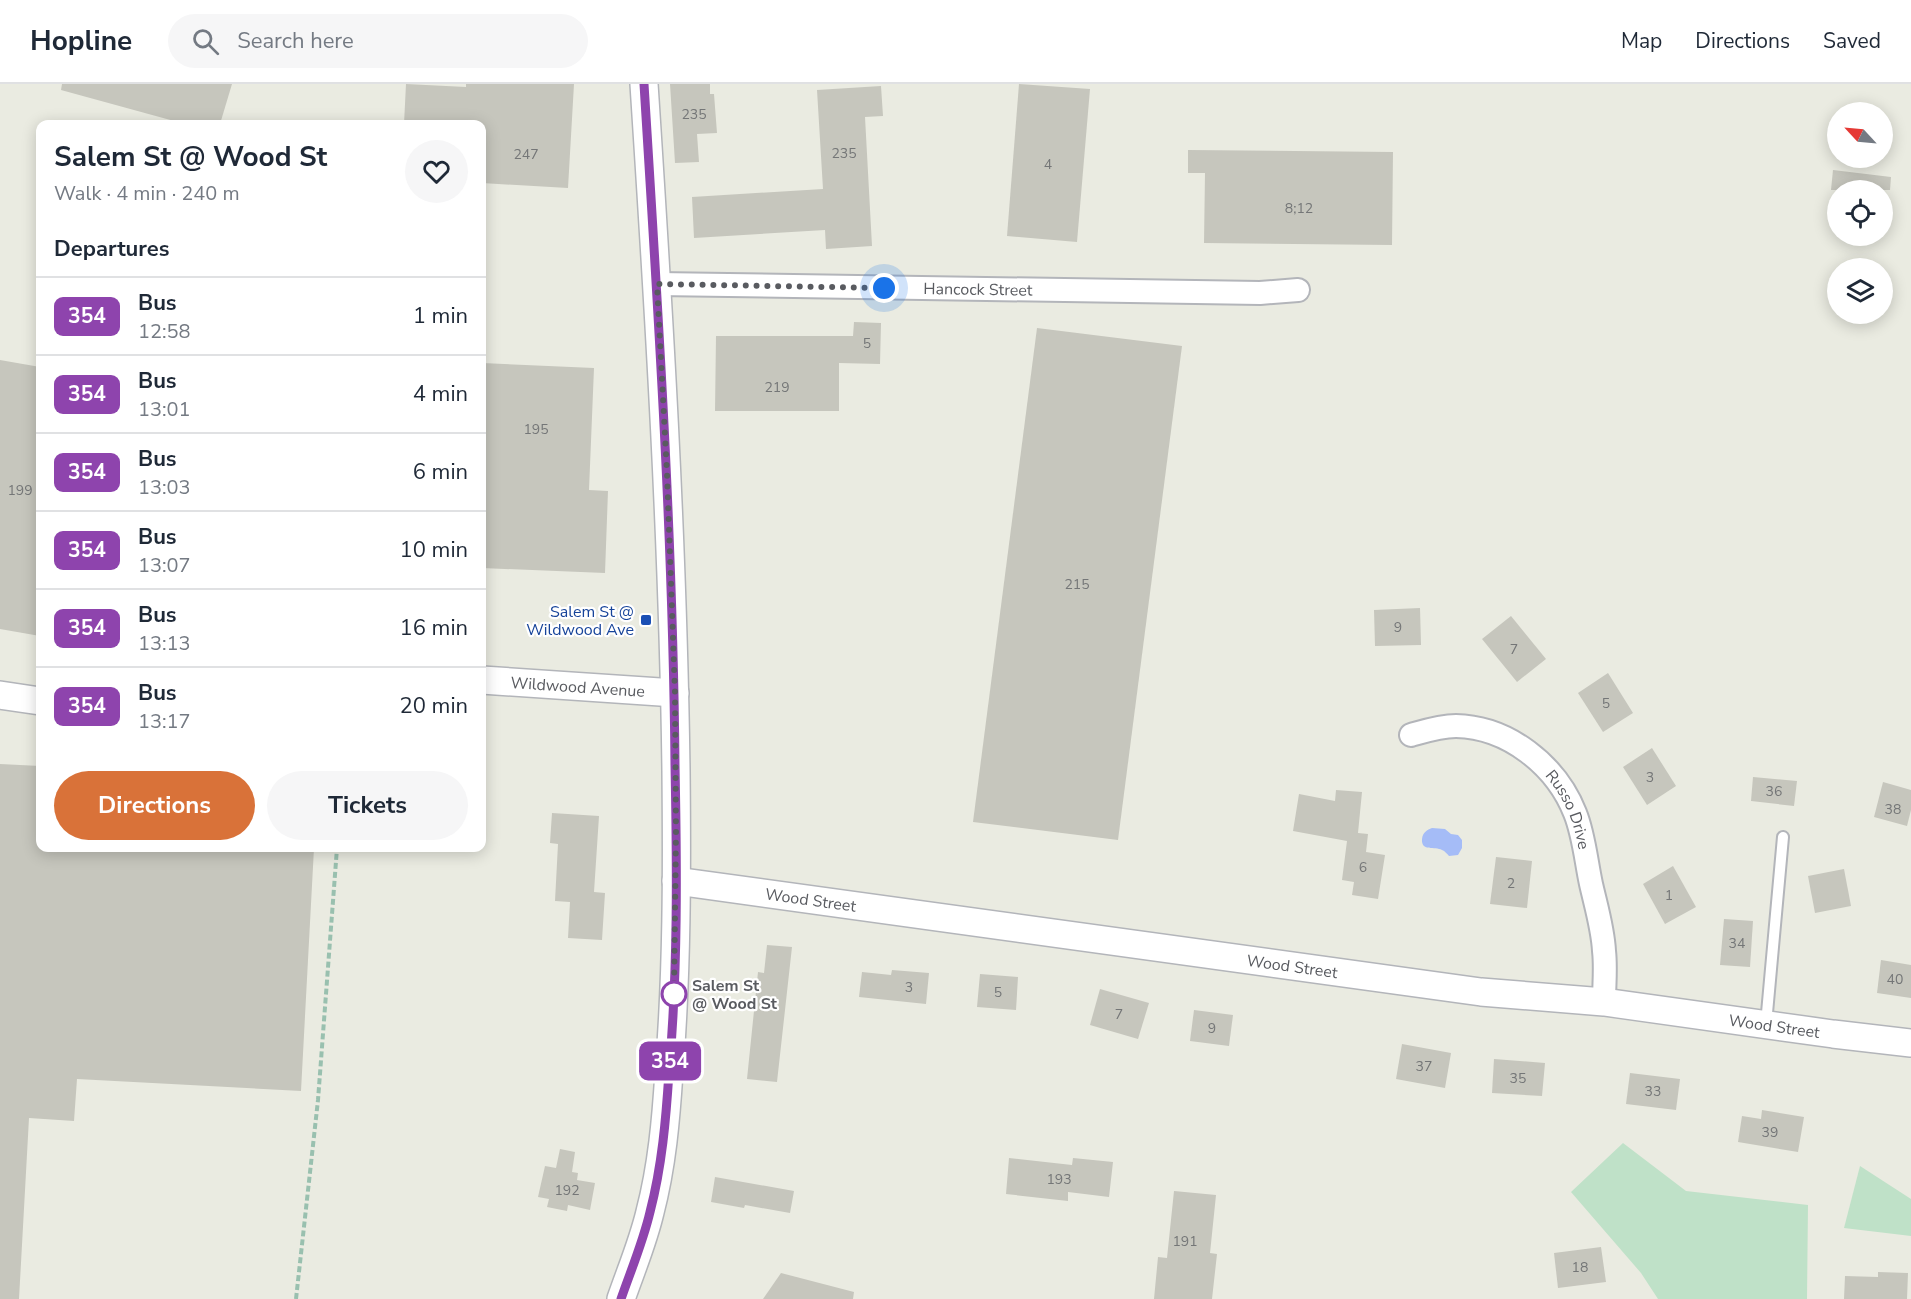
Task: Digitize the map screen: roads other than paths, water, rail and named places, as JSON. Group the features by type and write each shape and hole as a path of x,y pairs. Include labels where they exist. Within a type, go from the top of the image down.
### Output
{"street":[{"path":"621,1299 650,1213 663,1139 674,991 675,693 667,473 644,84"},
{"name":"Hancock Street","path":"657,284 1260,293 1298,290"},
{"name":"Wildwood Avenue","path":"486,680 675,693"},
{"path":"0,695 36,700"},
{"name":"Russo Drive","path":"1411,735 1455,726 1484,730 1502,737 1534,756 1553,776 1567,796 1580,827 1604,950 1604,1002"},
{"name":"Wood Street","path":"676,881 1481,992 1604,1002 1911,1043"}],"lane":[{"path":"1766,1025 1784,837"}],"water":[{"path":"1432,828 1445,829 1451,834 1458,835 1462,840 1462,848 1458,855 1449,856 1442,850 1424,846 1423,835"}],"place":[{"name":"Salem St @ Wildwood Ave","path":"646,620"},
{"name":"Salem St @ Wood St","path":"674,994"}]}
